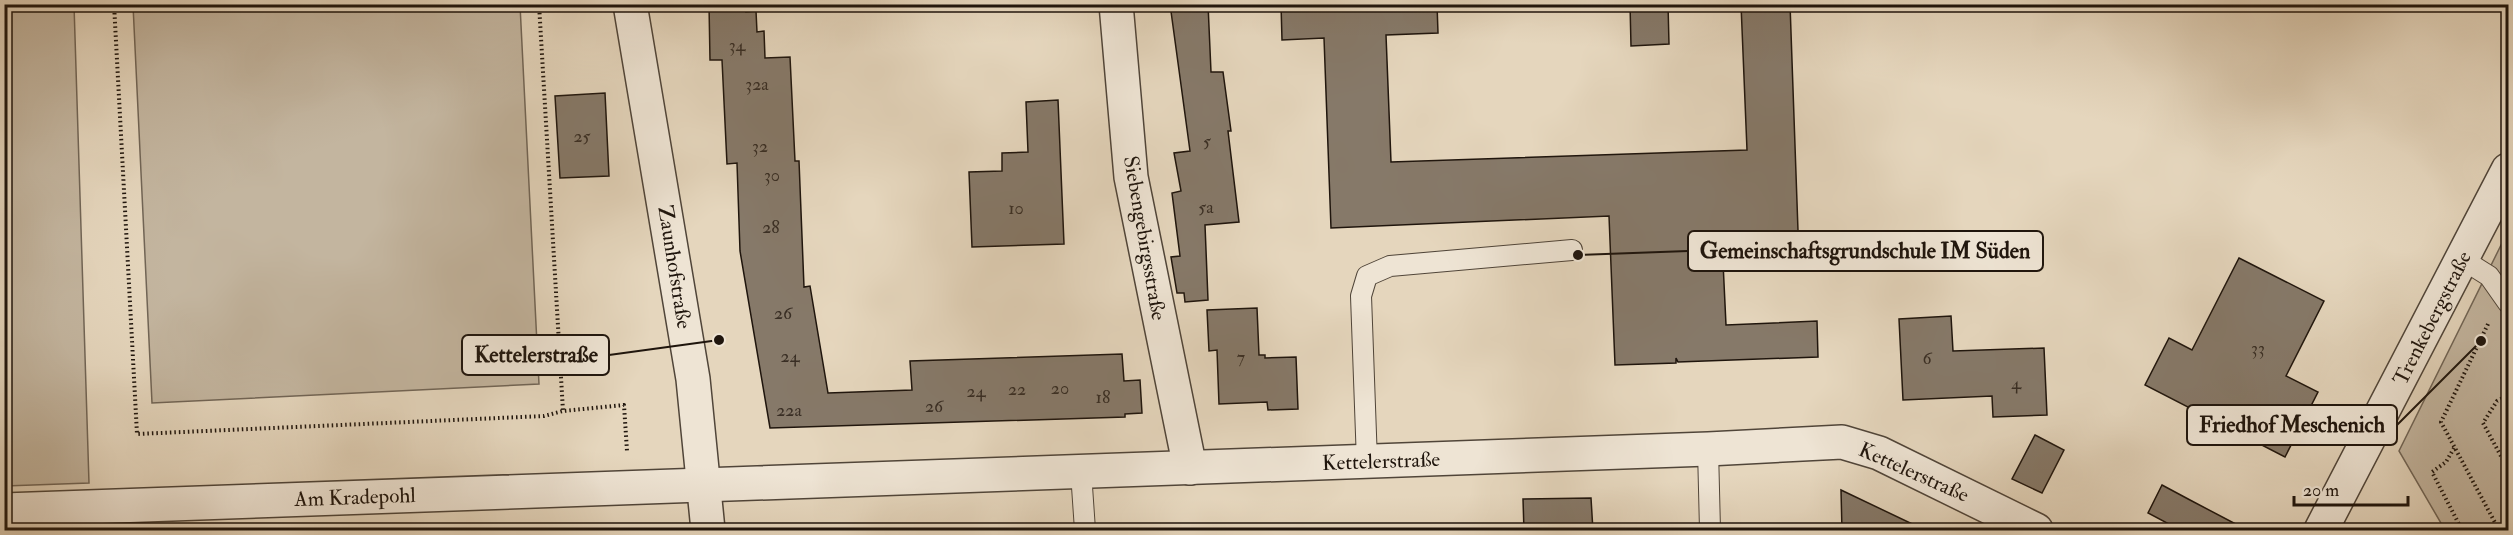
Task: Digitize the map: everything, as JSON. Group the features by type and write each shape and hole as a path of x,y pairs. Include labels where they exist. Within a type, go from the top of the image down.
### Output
{"street":[{"name":"Zaunhofstraße","path":"630,4 693,379 708,531"},
{"name":"Siebengebirgsstraße","path":"1116,4 1131,177 1190,468"},
{"name":"Trenkebergstraße","path":"2321,531 2508,170"},
{"name":"Kettelerstraße","path":"705,485 1367,462 1842,442 1890,458 2036,531"},
{"name":"Am Kradepohl","path":"4,510 705,485"}],"lane":[{"path":"1367,462 1362,296 1367,276 1390,266 1572,250"},
{"path":"2462,259 2488,276 2506,299"},
{"path":"1708,449 1710,531"},
{"path":"1081,472 1085,531"}],"path":[{"path":"114,4 137,434 544,416 563,411 624,405 629,488"},
{"path":"539,4 563,411"},
{"path":"2499,531 2441,422 2506,299"},
{"path":"2508,399 2507,396 2497,401 2483,423 2508,469"},
{"path":"2454,447 2445,462 2432,472 2462,531"}],"shaded area":[{"path":"4,5 74,5 89,483 5,486"},
{"path":"133,5 520,5 539,384 152,403"},
{"path":"2508,231 2508,530 2445,530 2399,451"}],"building":[{"path":"709,4 746,4 746,12 756,11 757,32 764,31 765,58 790,57 795,161 799,161 804,287 810,286 828,393 912,390 910,361 1122,354 1124,381 1140,380 1142,413 1125,414 1125,417 770,428 740,251 737,163 727,164 722,60 710,60"},
{"path":"1170,4 1208,4 1211,72 1223,72 1231,131 1228,131 1239,222 1205,225 1208,300 1185,302 1184,293 1177,293 1171,257 1180,256 1172,193 1181,191 1174,153 1190,151"},
{"path":"1281,4 1437,4 1438,33 1386,35 1391,162 1747,150 1741,4 1790,4 1799,259 1723,262 1726,325 1817,321 1818,357 1678,362 1676,358 1676,363 1615,365 1609,216 1331,228 1324,38 1282,40"},
{"path":"1630,4 1668,4 1669,44 1631,46"},
{"path":"605,93 609,176 560,178 555,96"},
{"path":"1058,100 1064,244 972,247 969,172 1002,171 1002,153 1028,152 1026,102"},
{"path":"2239,258 2324,301 2286,376 2318,392 2285,457 2145,385 2169,338 2192,350"},
{"path":"1257,308 1259,355 1265,355 1265,358 1296,357 1298,409 1268,410 1267,402 1219,404 1217,350 1209,351 1207,310"},
{"path":"1951,316 1953,351 2044,348 2047,415 1993,417 1992,396 1903,400 1899,319"},
{"path":"2035,435 2064,450 2042,493 2012,479"},
{"path":"2162,485 2249,531 2182,531 2148,513"},
{"path":"1841,490 1927,531 1842,531"},
{"path":"1591,498 1593,531 1524,531 1523,499"}],"place":[{"name":"Gemeinschaftsgrundschule IM Süden","path":"1578,255"},
{"name":"Kettelerstraße","path":"719,340"},
{"name":"Friedhof Meschenich","path":"2481,341"}]}
